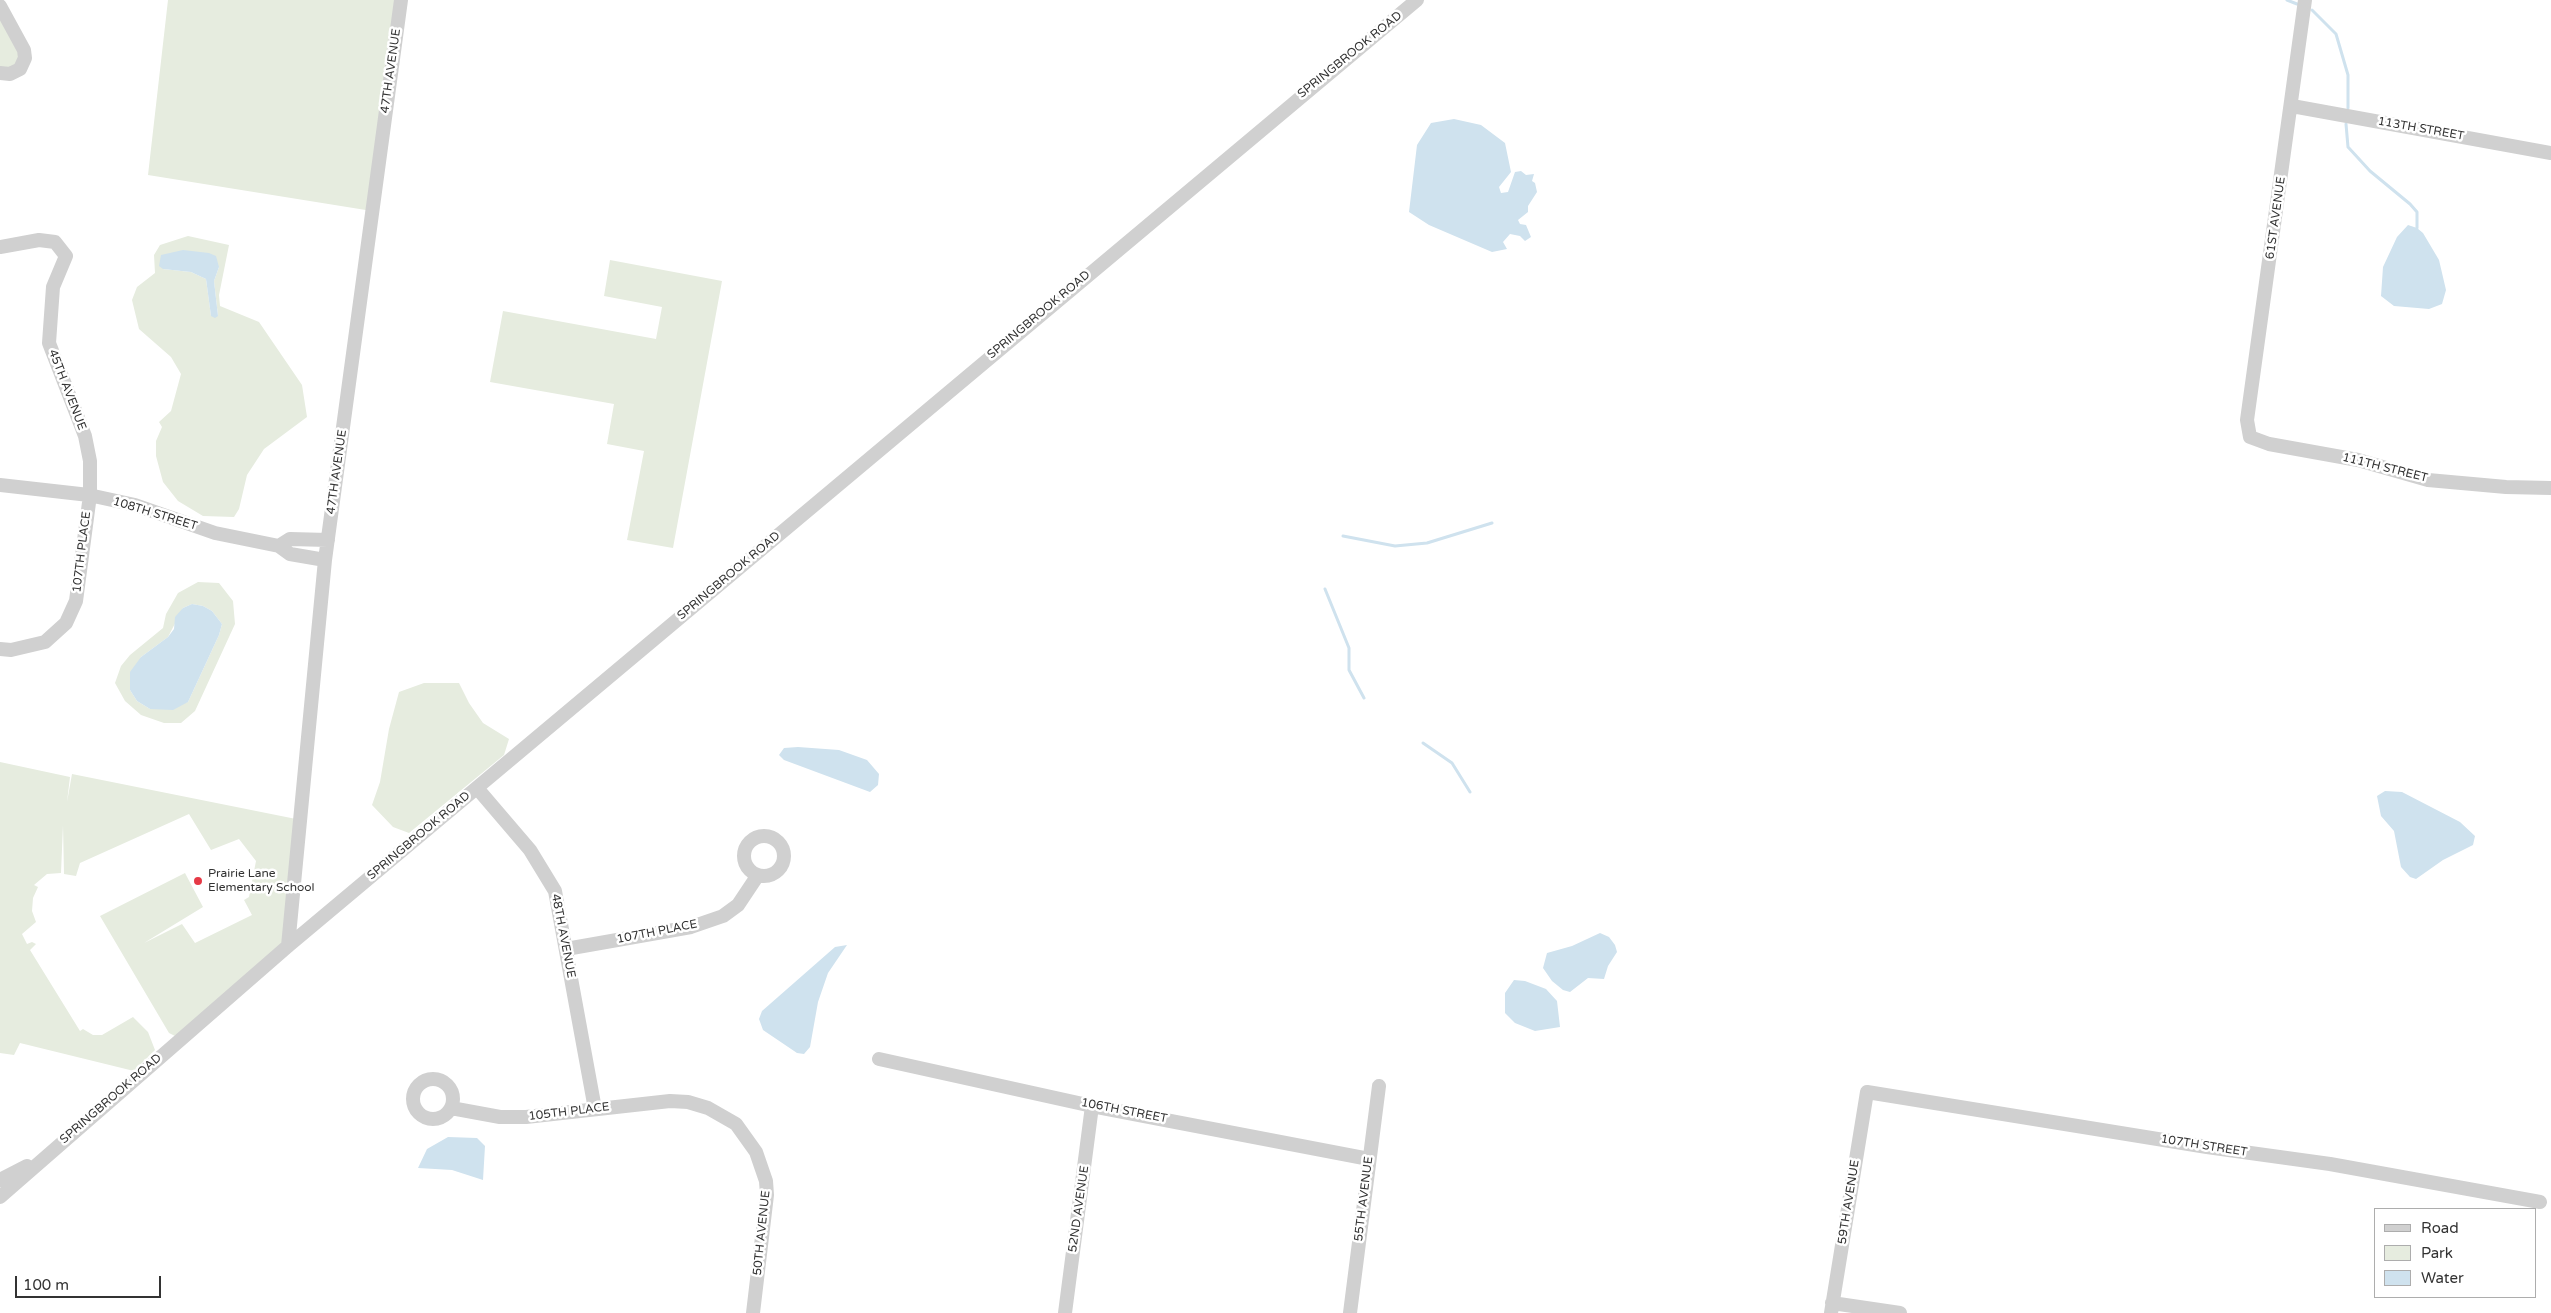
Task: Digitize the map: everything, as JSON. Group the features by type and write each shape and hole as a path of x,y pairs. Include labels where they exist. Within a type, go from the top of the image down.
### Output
{"street":[{"path":"0,74 15,72 24,64 25,58 24,50 0,4 3,0"},
{"name":"47TH AVENUE","path":"288,946 325,560 401,0"},
{"name":"SPRINGBROOK ROAD","path":"0,1197 288,946 1417,0"},
{"name":"61ST AVENUE","path":"2250,437 2247,420 2292,106 2305,0"},
{"name":"113TH STREET","path":"2292,106 2551,153"},
{"name":"45TH AVENUE","path":"0,247 39,240 55,242 66,256 53,287 49,343 85,436 90,461 90,495"},
{"name":"111TH STREET","path":"2250,437 2270,444 2358,460 2428,480 2506,487 2551,488"},
{"name":"108TH STREET","path":"0,485 90,495 135,505 215,533 279,546 290,554 325,560"},
{"name":"107TH PLACE","path":"0,649 11,650 45,642 66,623 76,600 90,495"},
{"name":"108TH STREET","path":"279,546 290,539 328,540"},
{"name":"48TH AVENUE","path":"477,788 530,850 555,891 595,1109"},
{"name":"107TH PLACE","path":"566,949 691,927 723,916 738,904 758,875"},
{"name":"106TH STREET","path":"879,1059 1092,1106 1369,1159"},
{"name":"55TH AVENUE","path":"1350,1313 1379,1086"},
{"name":"107TH STREET","path":"1866,1092 2206,1147 2330,1164 2540,1202"},
{"name":"59TH AVENUE","path":"1832,1308 1866,1092"},
{"name":"105TH PLACE","path":"451,1108 500,1117 526,1117 670,1100 688,1102"},
{"name":"50TH AVENUE","path":"688,1102 708,1108 736,1124 750,1141 762,1164 767,1195 753,1313"},
{"name":"52ND AVENUE","path":"1065,1313 1092,1106"},
{"name":"SPRINGBROOK ROAD","path":"0,1180 45,1156"},
{"path":"1832,1308 1900,1313"}],"green space":[{"path":"168,0 401,0 372,211 148,175"},
{"path":"0,6 25,58 0,73"},
{"path":"188,236 229,245 219,295 220,306 259,322 302,385 307,417 264,449 247,475 239,509 234,517 203,516 178,501 163,482 156,456 156,441 162,427 159,422 171,411 181,374 171,357 139,329 132,300 137,287 155,273 154,255 160,245","holes":["219,267 214,281 218,316 211,316 206,279 191,272 163,269"]},
{"path":"610,260 722,281 673,548 627,540 644,451 607,444 614,404 490,382 503,311 656,339 662,307 604,296"},
{"path":"198,582 219,583 233,601 235,624 195,711 181,723 164,723 141,715 125,701 115,683 121,666 130,655 163,628 166,614 178,593","holes":["192,604 203,606 212,611 222,624 219,635 188,702 150,709 137,701 130,690 141,657 168,637 183,608"]},
{"path":"424,683 459,683 469,703 483,723 509,739 504,755 409,833 393,827 372,805 380,782 389,729 399,692"},
{"path":"0,762 70,777 67,802 72,774 301,820 288,946 177,1037 169,1033 100,916 185,873 203,907 144,943 182,924 195,943 252,915 244,900 249,897 256,861 239,839 211,850 189,814 80,863 76,876 64,874 63,825 61,873 47,874 34,885 38,887 33,898 32,911 36,922 22,934 27,944 32,942 36,944 30,950 80,1031 83,1029 93,1035 102,1035 133,1017 148,1032 155,1050 134,1071 20,1043 14,1055 0,1053"}],"water":[{"path":"1454,119 1481,125 1505,143 1511,172 1499,187 1501,193 1508,192 1515,172 1521,171 1526,175 1534,174 1532,181 1535,183 1537,192 1528,206 1528,212 1518,220 1520,224 1526,225 1531,237 1525,241 1520,236 1510,234 1503,242 1507,249 1492,252 1429,225 1409,212 1417,145 1431,123"},
{"path":"2408,225 2417,228 2423,233 2439,260 2446,290 2442,304 2429,309 2394,306 2381,296 2383,267 2397,237"},
{"path":"183,250 209,253 216,256 219,267 214,281 218,316 215,318 211,316 206,279 191,272 163,269 159,266 161,255"},
{"path":"192,604 203,606 212,611 222,624 219,635 188,702 173,710 150,709 137,701 130,690 130,672 141,657 168,637 174,629 175,617 183,608"},
{"path":"798,747 839,750 867,760 879,774 878,785 870,792 784,760 779,755 784,748"},
{"path":"2385,791 2402,792 2460,822 2475,836 2473,845 2443,860 2416,879 2410,877 2401,867 2394,831 2381,816 2377,796"},
{"path":"1600,933 1609,937 1615,945 1617,952 1608,966 1604,979 1588,978 1570,992 1563,990 1552,981 1543,968 1547,953 1572,946"},
{"path":"847,945 828,973 818,1002 810,1047 804,1054 797,1053 763,1030 759,1019 762,1011 835,947"},
{"path":"1514,980 1525,981 1546,989 1557,1001 1560,1027 1535,1031 1515,1023 1505,1013 1505,993"},
{"path":"448,1137 477,1138 485,1146 483,1180 452,1170 418,1168 427,1149"}],"waterway":[{"path":"2287,0 2297,4"},
{"path":"2312,10 2336,34 2348,75 2348,108"},
{"path":"2346,124 2348,147 2370,171 2417,212 2417,228"},
{"path":"1343,536 1395,546 1427,543 1492,523"},
{"path":"1325,589 1349,648 1349,670 1364,698"},
{"path":"1423,743 1452,763 1470,792"}],"place":[{"name":"Prairie Lane Elementary School","path":"198,881"}]}
